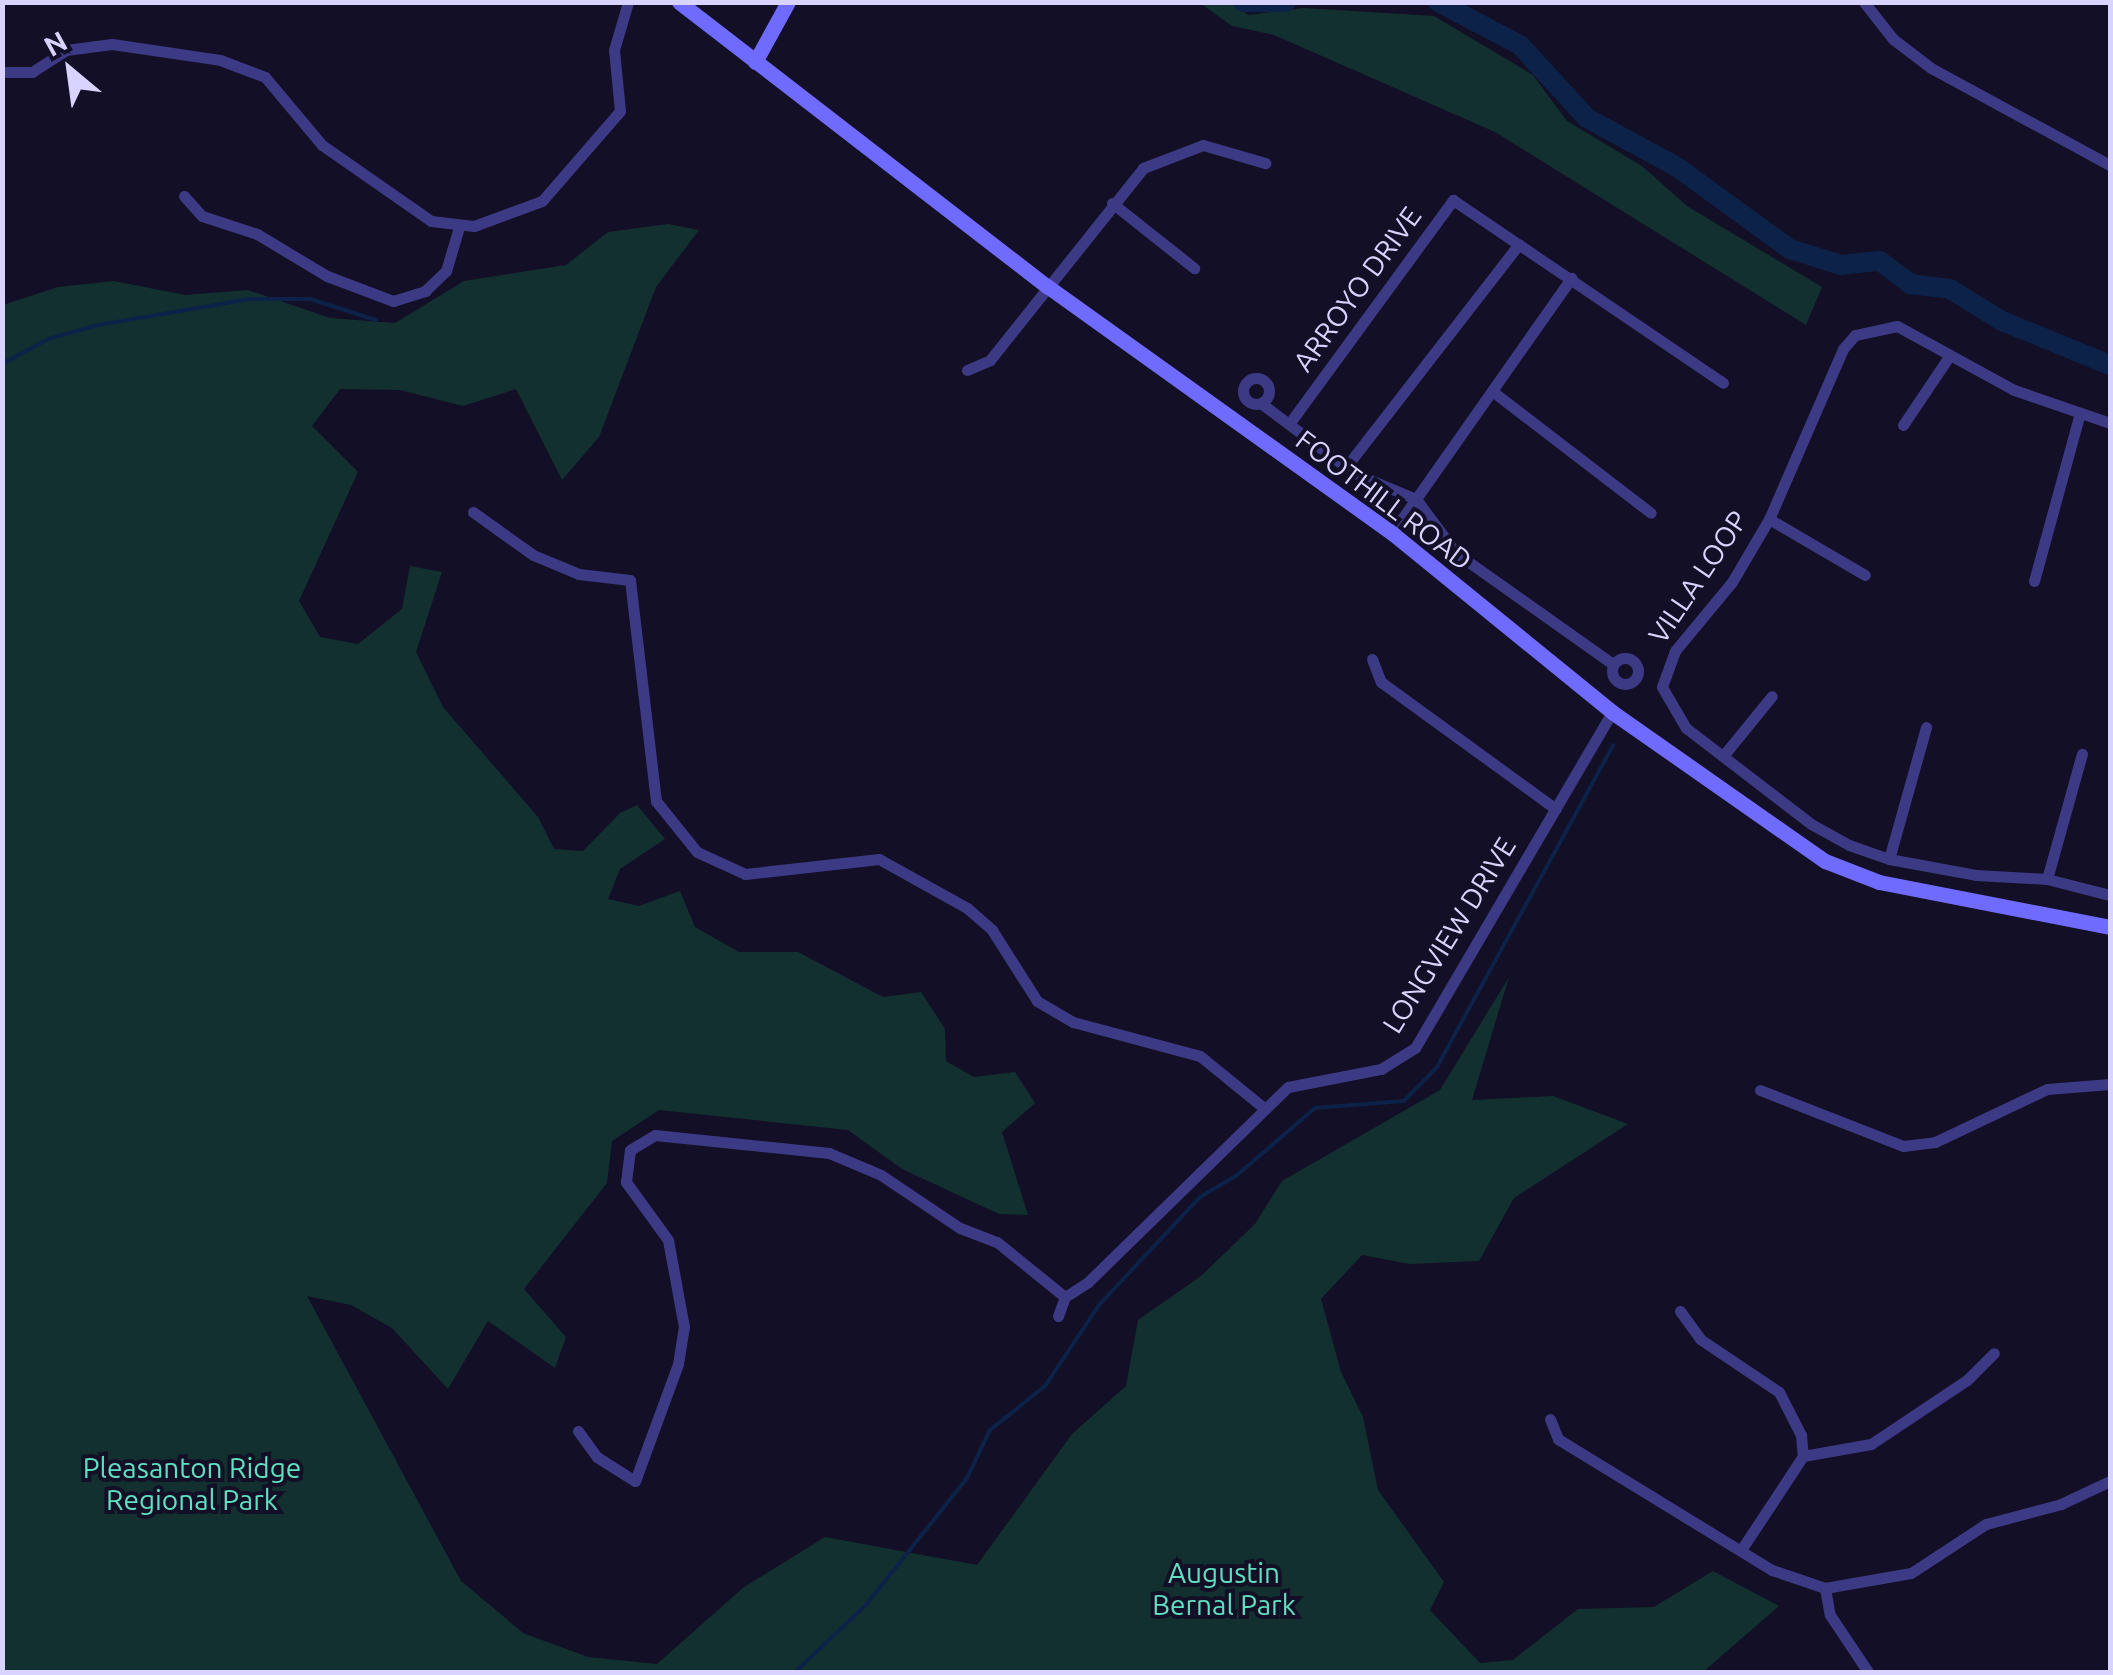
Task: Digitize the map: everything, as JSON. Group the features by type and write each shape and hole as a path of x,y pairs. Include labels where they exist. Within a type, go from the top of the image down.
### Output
{"main road":[{"name":"FOOTHILL ROAD","path":"679,2 1048,286 1392,534 1612,712 1826,861 1878,882 2110,928"},
{"path":"755,62 788,2"}],"street":[{"path":"2,72 32,72 66,50 112,44 220,60 265,77 322,144 431,222 459,227 542,201 620,111 614,50 628,2"},
{"path":"1864,2 1894,39 1931,68 2110,165"},
{"path":"967,370 990,360 1143,168 1202,145 1265,163"},
{"path":"184,196 202,216 257,234 327,276 393,301 425,291 446,271 459,227"},
{"name":"ARROYO DRIVE","path":"1289,424 1453,200 1723,384"},
{"path":"1112,203 1194,268"},
{"path":"1346,466 1520,244"},
{"path":"1392,534 1570,278"},
{"name":"VILLA LOOP","path":"2110,423 2014,390 1897,326 1856,335 1843,349 1769,519 1732,582 1674,651 1662,687 1671,712 1811,824 1889,860 1976,875 2047,878 2110,895"},
{"path":"1903,425 1950,356"},
{"path":"1492,390 1651,513"},
{"path":"1262,404 1346,466 1416,499 1456,553 1613,664"},
{"path":"2034,581 2080,413"},
{"path":"473,512 534,555 579,574 630,580 656,801 696,852 745,874 879,858 967,908 992,930 1037,1001 1073,1022 1200,1056 1264,1108"},
{"path":"1769,519 1865,575"},
{"path":"1372,659 1382,682 1556,809"},
{"path":"1722,756 1772,696"},
{"name":"LONGVIEW DRIVE","path":"1058,1316 1065,1298 1088,1282 1288,1087 1382,1069 1415,1048 1612,712"},
{"path":"1889,860 1926,727"},
{"path":"2047,878 2082,754"},
{"path":"1760,1090 1903,1146 1947,1137 2046,1089 2110,1084"},
{"path":"578,1431 597,1457 635,1480 678,1364 684,1326 668,1240 626,1182 630,1150 655,1135 829,1153 881,1175 960,1228 997,1242 1065,1298"},
{"path":"1680,1311 1700,1339 1780,1392 1801,1435 1803,1456 1741,1550"},
{"path":"1803,1456 1871,1444 1967,1380 1994,1352"},
{"path":"1550,1420 1558,1440 1772,1570 1825,1588 1911,1573 1986,1524 2061,1504 2110,1481"},
{"path":"1825,1588 1830,1615 1868,1672"}],"green space":[{"path":"1200,3 1229,3 1249,15 1304,8 1434,16 1533,75 1567,121 1642,166 1687,206 1822,287 1806,325 1495,132 1274,35 1232,26"},
{"path":"668,224 699,230 656,287 599,437 562,480 516,389 463,406 400,390 340,389 312,426 358,472 299,601 320,637 358,644 402,609 410,566 442,572 416,652 443,707 538,817 554,849 583,851 620,813 637,805 665,839 620,869 608,899 639,906 680,891 695,927 739,952 798,952 883,997 921,992 945,1029 946,1061 974,1077 1015,1072 1035,1103 1002,1132 1028,1215 999,1214 902,1169 848,1130 659,1110 612,1141 607,1183 524,1289 566,1337 555,1368 488,1321 448,1389 392,1328 351,1305 307,1296 461,1581 523,1633 588,1657 657,1664 744,1587 825,1537 977,1565 1072,1434 1126,1386 1138,1320 1201,1276 1255,1224 1282,1181 1440,1090 1509,977 1472,1100 1553,1096 1628,1124 1514,1198 1479,1261 1410,1264 1362,1255 1321,1299 1341,1372 1363,1417 1378,1490 1444,1582 1430,1610 1480,1663 1513,1660 1578,1609 1654,1607 1713,1571 1779,1606 1703,1672 3,1672 3,305 58,287 114,281 185,295 248,290 330,318 395,323 464,281 566,265 608,232"}],"waterway":[{"path":"1243,2 1286,2"},
{"path":"1438,2 1520,45 1587,118 1677,167 1790,249 1841,265 1880,261 1910,284 1950,289 2002,321 2110,365"},
{"path":"2,364 48,339 98,325 250,299 310,299 376,320"},
{"path":"795,1672 865,1606 967,1478 990,1430 1045,1386 1099,1305 1200,1197 1236,1176 1315,1108 1404,1101 1437,1067 1613,745"}],"park label":[{"name":"Pleasanton Ridge Regional Park","path":"192,1484"},
{"name":"Augustin Bernal Park","path":"1224,1589"}]}
